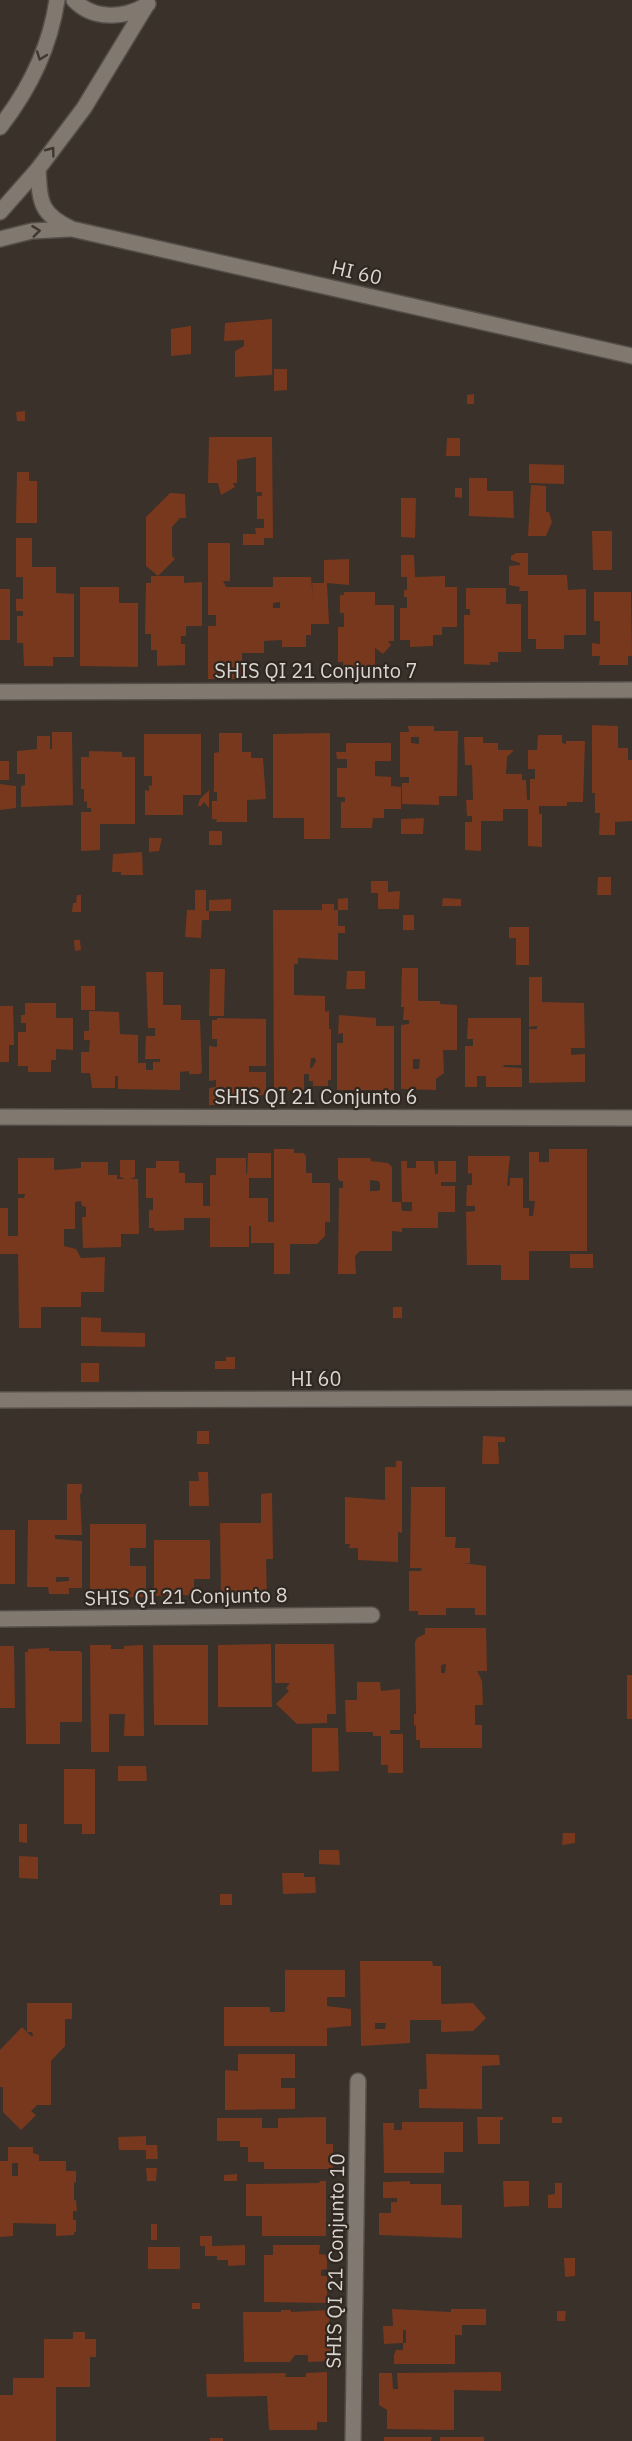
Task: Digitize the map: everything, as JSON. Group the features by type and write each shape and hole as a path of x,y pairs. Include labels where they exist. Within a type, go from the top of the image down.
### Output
{"street":[{"path":"0,127 37,68 57,0"},
{"path":"74,0 82,9 113,16 148,3"},
{"path":"0,212 38,170 84,108 148,3"},
{"name":"HI 60","path":"38,170 39,192 46,210 54,220 72,229 632,356"},
{"name":"HI 60","path":"0,239 32,231 72,229"},
{"name":"SHIS QI 21 Conjunto 7","path":"0,692 632,690"},
{"name":"SHIS QI 21 Conjunto 6","path":"0,1117 632,1118"},
{"name":"HI 60","path":"0,1400 632,1398"},
{"name":"SHIS QI 21 Conjunto 8","path":"0,1619 372,1616"},
{"name":"SHIS QI 21 Conjunto 10","path":"353,2441 358,2081"}],"building":[{"path":"272,319 272,375 235,377 235,351 244,346 244,340 224,341 225,323"},
{"path":"191,326 191,354 171,356 171,329"},
{"path":"274,369 287,369 287,390 274,391"},
{"path":"474,394 474,404 467,404 467,395"},
{"path":"25,411 25,421 17,421 16,412"},
{"path":"209,437 272,437 273,538 264,538 264,545 243,545 243,534 256,534 255,528 264,528 264,519 257,519 257,496 262,496 262,492 256,492 256,457 237,460 237,483 233,483 235,487 221,495 218,483 208,483"},
{"path":"447,438 460,438 460,456 446,456"},
{"path":"529,464 564,465 564,484 529,483"},
{"path":"17,472 29,472 29,481 37,481 37,523 16,523"},
{"path":"469,478 487,478 487,491 513,491 514,518 469,516"},
{"path":"531,485 546,486 546,512 549,512 552,522 546,536 528,536"},
{"path":"455,488 462,488 462,498 455,497"},
{"path":"170,493 185,494 186,518 180,518 172,527 172,556 175,559 158,576 146,566 146,517"},
{"path":"401,498 416,498 415,538 401,537"},
{"path":"592,531 612,531 612,570 593,570"},
{"path":"16,538 32,538 32,567 56,567 56,593 74,594 74,657 53,657 53,666 24,666 23,643 17,643 17,616 23,616 23,611 16,611 16,599 23,599 23,577 16,577"},
{"path":"208,543 230,543 230,581 223,581 226,587 273,587 273,577 311,577 313,599 312,583 324,583 324,560 349,559 349,585 327,583 329,624 311,624 311,635 306,635 306,647 282,647 282,640 264,641 264,653 242,653 242,679 208,679 208,626 216,626 216,615 208,615","holes":["280,602 280,608 273,608 273,603"]},
{"path":"516,553 528,553 528,575 567,575 568,590 586,589 586,635 564,635 564,649 536,649 536,639 528,639 528,591 519,591 520,587 509,585 509,566 520,565 511,560 511,556"},
{"path":"401,555 414,555 415,577 445,576 445,587 457,587 457,627 442,627 442,635 433,635 433,646 410,647 410,640 400,640 400,608 407,608 407,597 404,597 404,590 407,590 407,577 401,577"},
{"path":"151,576 184,576 184,583 202,582 202,626 186,626 186,636 181,636 181,644 185,644 185,665 157,666 157,650 151,650 151,634 145,634 146,583 151,583"},
{"path":"80,587 119,587 119,603 138,603 138,667 80,666"},
{"path":"466,588 506,588 506,604 521,604 521,652 498,652 498,662 490,662 490,665 464,664 464,615 470,615 470,609 466,609"},
{"path":"0,589 10,589 10,640 0,640"},
{"path":"344,592 375,592 375,605 394,605 394,641 388,641 391,645 383,654 375,648 375,676 344,676 343,662 338,662 338,627 344,627 344,613 340,613 340,595 344,595"},
{"path":"594,592 631,592 632,656 628,656 628,665 599,665 600,656 592,656 592,643 600,644 600,621 594,621"},
{"path":"592,725 618,726 618,748 628,748 628,760 632,760 632,821 615,822 615,835 599,835 600,813 595,813 595,793 592,793"},
{"path":"408,726 434,726 434,731 458,731 457,796 439,796 439,805 402,804 402,783 409,783 409,777 400,777 400,732 409,732","holes":["411,737 419,737 419,744 411,743"]},
{"path":"52,732 72,732 73,805 21,807 21,786 25,785 25,774 17,774 17,751 37,749 37,736 50,736 50,749 52,749"},
{"path":"219,733 242,733 242,752 251,752 251,758 263,758 266,799 247,800 247,822 216,822 217,819 212,819 212,801 217,801 217,792 214,792 214,753 219,752"},
{"path":"330,733 330,839 304,839 304,818 273,818 273,734"},
{"path":"144,734 201,734 201,795 183,795 183,815 145,815 145,790 149,791 149,785 152,786 152,776 144,776"},
{"path":"538,735 562,735 562,743 566,744 566,741 585,741 583,802 567,802 567,806 539,806 539,814 542,814 542,847 528,846 528,809 503,809 503,821 481,821 481,851 465,850 465,822 472,822 472,816 467,816 466,800 473,800 472,765 465,765 464,737 483,737 483,743 498,743 498,750 514,750 507,757 506,774 522,774 522,780 526,780 527,800 530,800 530,779 535,779 535,769 528,769 528,750 537,750"},
{"path":"346,743 391,743 391,761 375,761 375,776 391,777 391,786 401,787 401,809 384,809 384,818 373,818 372,828 341,828 341,802 345,802 345,797 337,797 337,768 347,768 347,759 337,759 336,752 346,752"},
{"path":"89,751 122,752 122,757 135,757 135,824 100,824 100,850 81,851 81,812 91,812 91,808 87,808 87,801 84,802 84,789 81,789 81,757 89,757"},
{"path":"0,761 9,761 9,780 0,780"},
{"path":"0,784 16,786 16,808 0,810"},
{"path":"209,790 209,808 204,802 198,806 200,799"},
{"path":"424,818 423,834 401,834 401,819"},
{"path":"209,831 222,831 222,845 209,845"},
{"path":"149,838 162,838 159,851 149,852"},
{"path":"142,852 143,875 121,875 121,872 112,872 113,854"},
{"path":"598,877 611,877 611,895 597,895"},
{"path":"371,881 388,881 388,892 400,891 399,909 378,909 378,893 371,893"},
{"path":"195,890 206,890 206,911 209,911 209,920 202,920 201,938 185,937 187,910 195,910"},
{"path":"77,895 81,895 81,912 72,912 73,903 76,903"},
{"path":"348,898 348,910 338,910 338,899"},
{"path":"443,898 461,899 461,906 442,906"},
{"path":"231,899 231,911 209,911 209,900"},
{"path":"322,904 334,904 334,910 338,910 338,926 345,926 345,933 338,933 338,960 298,958 298,964 294,964 294,995 325,996 325,1012 329,1011 329,1029 331,1029 331,1080 328,1080 328,1086 313,1086 313,1081 309,1081 309,1074 304,1074 304,1090 274,1091 273,910 322,910","holes":["311,1058 315,1058 316,1061 310,1068"]},
{"path":"403,915 414,915 414,930 403,930"},
{"path":"509,927 529,927 529,965 516,965 516,938 509,938"},
{"path":"74,940 80,940 81,950 75,951"},
{"path":"402,968 418,968 418,1001 440,1001 440,1004 457,1005 457,1050 443,1050 444,1073 436,1079 436,1090 401,1089 401,1025 409,1024 409,1020 403,1020 404,1007 401,1007","holes":["413,1059 420,1059 419,1069 413,1069"]},
{"path":"210,969 225,969 224,1016 209,1016"},
{"path":"347,971 365,971 365,989 346,989"},
{"path":"146,972 163,972 163,1005 181,1005 181,1020 200,1020 202,1072 189,1074 189,1071 180,1072 180,1090 118,1089 118,1076 115,1076 115,1088 92,1088 90,1073 81,1073 81,1052 89,1052 90,1040 84,1040 84,1031 89,1031 89,1011 119,1012 120,1034 138,1035 138,1063 146,1063 146,1070 153,1070 153,1062 160,1062 160,1059 145,1059 146,1036 155,1036 155,1028 148,1028"},
{"path":"529,977 542,977 542,1002 584,1003 585,1048 571,1048 571,1055 585,1054 585,1082 529,1083 529,1029 537,1029 537,1026 529,1027"},
{"path":"81,986 95,986 95,1010 81,1010"},
{"path":"25,1003 56,1003 56,1018 73,1018 73,1050 56,1049 56,1060 51,1060 51,1072 28,1072 28,1066 18,1066 18,1032 26,1032 26,1023 21,1023 21,1015 25,1015"},
{"path":"0,1006 13,1006 14,1045 9,1045 9,1062 0,1062"},
{"path":"339,1015 376,1018 376,1026 394,1026 394,1090 337,1090 337,1043 343,1043 343,1033 338,1034"},
{"path":"217,1018 266,1019 266,1066 249,1066 249,1072 266,1072 266,1095 220,1096 220,1105 209,1105 209,1088 216,1087 216,1080 209,1081 209,1046 217,1047 217,1039 212,1039 212,1020 217,1020"},
{"path":"468,1018 521,1018 521,1065 504,1065 503,1067 522,1068 522,1087 486,1087 486,1076 477,1076 477,1087 465,1087 465,1046 473,1046 473,1039 467,1039"},
{"path":"274,1149 294,1149 294,1153 303,1153 306,1156 306,1173 312,1173 312,1183 330,1183 330,1222 325,1222 325,1236 317,1244 290,1244 290,1274 274,1274 274,1243 251,1243 251,1226 249,1226 249,1247 210,1247 210,1218 184,1218 184,1230 154,1231 154,1228 149,1228 149,1210 153,1210 153,1198 146,1198 146,1168 156,1168 156,1161 179,1161 179,1173 185,1173 185,1183 203,1183 203,1206 210,1206 210,1175 216,1175 216,1158 246,1158 247,1174 248,1153 271,1153 271,1178 249,1178 249,1198 268,1198 268,1222 274,1222"},
{"path":"549,1149 587,1149 587,1251 529,1251 529,1280 501,1280 501,1265 467,1265 466,1212 475,1211 475,1206 466,1206 467,1185 472,1185 472,1173 468,1174 468,1156 510,1156 507,1186 510,1185 510,1178 523,1178 523,1208 529,1208 529,1216 533,1216 535,1201 529,1201 529,1152 539,1152 539,1162 549,1162"},
{"path":"18,1158 54,1158 54,1170 81,1168 81,1162 108,1162 108,1175 117,1175 117,1179 125,1179 120,1177 120,1160 135,1160 135,1177 130,1179 138,1179 139,1234 121,1234 121,1247 83,1248 82,1217 86,1217 86,1207 82,1206 81,1201 75,1202 75,1229 64,1229 64,1246 76,1249 81,1258 105,1257 104,1292 81,1292 81,1307 41,1307 41,1328 19,1328 18,1254 0,1254 0,1208 8,1208 8,1236 18,1236 18,1198 24,1198 25,1194 18,1194"},
{"path":"338,1158 370,1158 371,1161 388,1163 392,1167 392,1202 401,1202 402,1211 412,1211 412,1202 402,1202 401,1161 407,1161 407,1168 416,1168 416,1161 434,1161 435,1174 438,1174 438,1161 456,1161 456,1182 441,1182 441,1186 455,1186 455,1212 438,1212 438,1228 402,1228 402,1232 392,1231 392,1251 360,1251 355,1256 356,1274 338,1274 339,1188 343,1188 343,1181 339,1181","holes":["370,1180 378,1181 380,1189 370,1191"]},
{"path":"570,1254 593,1254 593,1268 570,1268"},
{"path":"393,1307 402,1307 402,1318 393,1318"},
{"path":"81,1317 101,1318 101,1332 145,1333 145,1347 81,1346"},
{"path":"226,1357 235,1357 235,1369 215,1369 215,1361 226,1361"},
{"path":"81,1363 99,1363 99,1382 81,1382"},
{"path":"197,1431 209,1431 209,1444 197,1444"},
{"path":"483,1436 505,1437 505,1442 498,1442 499,1464 482,1464"},
{"path":"396,1461 402,1461 402,1533 398,1532 398,1562 358,1560 358,1548 349,1548 350,1544 345,1544 345,1497 385,1500 385,1467 396,1467"},
{"path":"198,1472 208,1472 209,1506 189,1506 189,1481 199,1481"},
{"path":"67,1484 82,1484 80,1494 82,1535 55,1535 55,1539 82,1541 82,1588 69,1588 69,1594 49,1594 48,1587 27,1587 28,1520 67,1520","holes":["56,1577 69,1577 69,1581 56,1582"]},
{"path":"411,1487 445,1487 445,1537 456,1537 455,1548 470,1548 470,1563 463,1563 486,1566 486,1615 475,1615 475,1608 446,1608 446,1615 418,1615 418,1611 409,1611 409,1571 421,1571 422,1568 410,1568"},
{"path":"272,1493 273,1559 266,1559 267,1598 221,1598 220,1523 261,1523 261,1494"},
{"path":"90,1524 146,1524 146,1548 130,1548 130,1566 146,1566 146,1597 126,1597 126,1589 90,1589"},
{"path":"0,1530 15,1530 15,1584 0,1584"},
{"path":"154,1540 210,1540 210,1579 194,1579 194,1595 154,1596"},
{"path":"425,1628 486,1628 487,1671 477,1671 482,1681 483,1705 475,1705 475,1725 482,1725 482,1748 420,1748 420,1740 416,1740 416,1725 414,1726 414,1714 416,1714 415,1642 417,1638 425,1634","holes":["446,1664 445,1673 441,1673 441,1665"]},
{"path":"271,1644 272,1707 218,1707 218,1645"},
{"path":"275,1644 334,1644 336,1714 327,1714 327,1723 297,1724 276,1704 289,1691 286,1688 290,1683 275,1683"},
{"path":"90,1645 111,1645 111,1649 124,1649 124,1646 143,1645 144,1736 124,1736 125,1714 109,1714 109,1752 91,1752"},
{"path":"153,1645 208,1645 208,1725 154,1725"},
{"path":"0,1646 14,1646 15,1708 0,1708"},
{"path":"49,1648 49,1651 80,1651 82,1653 82,1722 60,1722 60,1744 26,1744 25,1652 28,1652 28,1649"},
{"path":"627,1675 632,1675 632,1719 627,1719"},
{"path":"357,1682 380,1682 381,1691 400,1689 400,1730 390,1730 390,1734 403,1734 403,1773 388,1773 388,1765 381,1765 381,1736 373,1736 373,1732 346,1732 345,1700 357,1700"},
{"path":"312,1728 338,1728 339,1771 312,1772"},
{"path":"118,1766 146,1766 147,1781 118,1781"},
{"path":"64,1769 95,1769 95,1834 82,1834 82,1824 64,1824"},
{"path":"19,1824 27,1824 27,1843 19,1842"},
{"path":"563,1833 575,1833 575,1843 562,1845"},
{"path":"319,1850 339,1850 340,1865 319,1864"},
{"path":"19,1856 38,1857 38,1879 19,1878"},
{"path":"282,1873 304,1873 304,1877 315,1877 316,1893 283,1894"},
{"path":"220,1894 232,1894 232,1905 220,1905"},
{"path":"360,1961 432,1961 433,1966 441,1966 441,2004 473,2003 486,2018 473,2031 441,2032 441,2020 410,2020 410,2043 361,2046","holes":["375,2023 386,2023 385,2029 375,2029"]},
{"path":"285,1970 345,1970 345,1997 327,1997 327,2006 351,2009 351,2026 327,2028 327,2046 224,2046 224,2007 270,2007 270,2012 285,2012"},
{"path":"27,2003 72,2003 72,2019 65,2019 65,2046 51,2061 51,2105 37,2105 31,2111 36,2115 21,2130 3,2112 0,2050 22,2027 27,2032"},
{"path":"238,2054 295,2054 295,2078 281,2078 281,2088 295,2088 295,2109 225,2110 225,2070 238,2071"},
{"path":"426,2054 499,2055 500,2065 482,2066 482,2109 419,2108 419,2089 427,2089"},
{"path":"326,2117 326,2144 333,2144 333,2169 264,2169 264,2162 248,2162 248,2147 240,2147 240,2141 217,2141 217,2118 262,2118 262,2128 278,2128 278,2118"},
{"path":"477,2117 503,2117 503,2120 500,2120 500,2144 478,2144"},
{"path":"552,2117 562,2117 562,2123 552,2123"},
{"path":"402,2122 463,2122 463,2152 444,2152 444,2173 384,2173 383,2123 394,2123 394,2130 402,2130"},
{"path":"146,2136 146,2145 157,2145 158,2159 146,2159 146,2150 119,2150 118,2137"},
{"path":"8,2147 33,2147 33,2153 39,2155 39,2161 66,2161 66,2171 76,2171 74,2200 76,2200 77,2211 73,2211 73,2220 76,2220 74,2235 56,2236 56,2224 13,2223 13,2236 0,2237 0,2161 8,2161","holes":["12,2163 18,2163 18,2176 12,2176"]},
{"path":"146,2168 157,2168 156,2181 147,2181"},
{"path":"237,2174 237,2181 224,2181 224,2175"},
{"path":"326,2181 326,2236 262,2236 262,2216 246,2216 246,2184 319,2183"},
{"path":"410,2181 410,2184 441,2184 441,2205 462,2205 462,2238 379,2235 379,2213 391,2213 391,2202 397,2202 397,2198 383,2198 383,2182"},
{"path":"503,2181 529,2181 529,2206 504,2207"},
{"path":"555,2183 562,2183 562,2208 548,2208 548,2195 555,2194"},
{"path":"151,2224 157,2224 157,2240 151,2240"},
{"path":"200,2236 212,2236 212,2246 245,2245 245,2265 228,2266 228,2260 217,2260 217,2256 205,2256 205,2246 200,2246"},
{"path":"273,2245 320,2245 319,2254 327,2255 327,2269 321,2270 321,2276 327,2276 327,2303 264,2302 264,2255 273,2255"},
{"path":"148,2247 180,2247 180,2269 148,2269"},
{"path":"564,2258 575,2258 575,2276 565,2277"},
{"path":"192,2303 200,2303 200,2309 192,2309"},
{"path":"392,2309 451,2312 451,2309 486,2309 486,2325 462,2325 462,2335 455,2335 455,2364 394,2364 396,2350 403,2350 403,2343 384,2344 383,2326 393,2326","holes":["403,2330 406,2330 406,2343 403,2343"]},
{"path":"281,2310 291,2310 291,2312 330,2310 328,2338 331,2338 331,2361 308,2362 308,2355 295,2355 290,2362 244,2362 243,2312 281,2312"},
{"path":"557,2311 566,2311 565,2321 557,2321"},
{"path":"73,2332 85,2332 85,2339 96,2339 96,2357 90,2357 90,2387 56,2387 56,2441 0,2441 0,2395 13,2395 13,2378 44,2378 44,2339 73,2339"},
{"path":"327,2372 327,2422 317,2422 317,2430 269,2430 267,2396 207,2397 206,2374 286,2373 285,2377 306,2377 306,2373"},
{"path":"499,2372 501,2373 501,2391 454,2390 454,2430 387,2429 387,2410 379,2405 379,2373 392,2373 393,2389 398,2389 397,2373"},
{"path":"384,2437 432,2437 431,2441 384,2441"},
{"path":"440,2437 484,2437 484,2441 440,2441"},
{"path":"210,2438 223,2438 223,2441 210,2441"}]}
